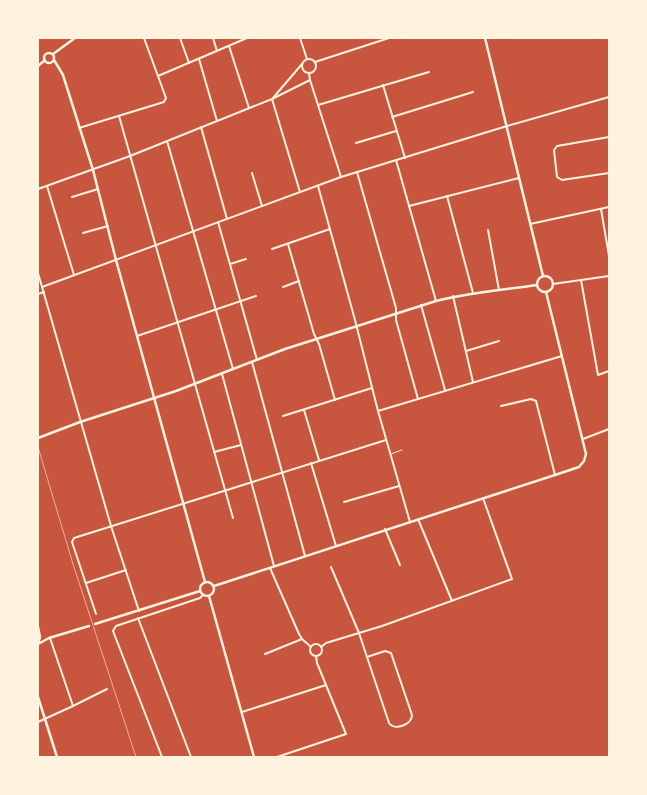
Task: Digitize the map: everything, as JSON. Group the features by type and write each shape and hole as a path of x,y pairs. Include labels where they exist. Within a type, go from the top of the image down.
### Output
{"street":[{"path":"38,66 45,60 46,54 53,54 75,38"},
{"path":"79,128 164,102 166,98 144,38"},
{"path":"180,38 189,63"},
{"path":"213,38 217,51"},
{"path":"158,76 247,38"},
{"path":"300,38 306,59"},
{"path":"306,59 311,59 315,62 390,38"},
{"path":"485,38 543,276"},
{"path":"229,46 249,108"},
{"path":"53,54 54,60 63,75 93,170 116,260 205,582"},
{"path":"199,59 217,120"},
{"path":"272,99 306,59"},
{"path":"45,60 49,63 54,60"},
{"path":"309,73 315,69 315,62"},
{"path":"302,64 303,70 309,73"},
{"path":"318,105 429,72"},
{"path":"309,73 341,177"},
{"path":"38,189 130,156 272,99 310,80"},
{"path":"383,85 405,158"},
{"path":"392,117 473,92"},
{"path":"42,287 341,177 507,126 609,97"},
{"path":"272,99 300,192"},
{"path":"119,116 233,518"},
{"path":"201,127 227,219"},
{"path":"356,143 396,131"},
{"path":"609,137 557,146 554,150 557,176 562,180 609,172"},
{"path":"167,140 233,369"},
{"path":"396,160 436,301"},
{"path":"357,172 396,308 396,320 418,399"},
{"path":"252,174 262,206"},
{"path":"409,206 519,178"},
{"path":"47,186 74,275"},
{"path":"318,186 357,326 386,440 410,522"},
{"path":"72,197 98,189"},
{"path":"447,196 473,293"},
{"path":"530,224 609,207"},
{"path":"601,209 608,240 609,256"},
{"path":"218,222 257,360"},
{"path":"83,233 108,226"},
{"path":"272,249 330,229"},
{"path":"488,230 499,290"},
{"path":"288,244 335,400"},
{"path":"230,264 246,259"},
{"path":"38,273 111,526 139,611"},
{"path":"543,276 550,278 553,284"},
{"path":"543,276 538,280 537,285 540,290 546,292"},
{"path":"553,284 609,276"},
{"path":"582,280 598,375 609,371"},
{"path":"283,287 299,281"},
{"path":"546,292 551,289 553,284"},
{"path":"38,438 80,422 195,384 316,338 421,305 453,296 537,285"},
{"path":"38,294 44,292"},
{"path":"214,586 579,466 584,461 586,454 546,292"},
{"path":"137,336 256,296"},
{"path":"453,296 473,382"},
{"path":"421,305 445,390"},
{"path":"466,351 499,341"},
{"path":"378,410 562,356"},
{"path":"252,362 305,556"},
{"path":"222,374 274,566"},
{"path":"283,416 372,388"},
{"path":"501,406 531,399 536,401 555,475"},
{"path":"304,410 319,460"},
{"path":"583,439 609,428"},
{"path":"96,614 72,542 74,538 386,440"},
{"path":"214,452 241,445"},
{"path":"311,463 336,546"},
{"path":"344,502 399,486"},
{"path":"321,647 326,643 382,626 512,579 483,498"},
{"path":"418,519 452,601"},
{"path":"385,529 400,565"},
{"path":"331,567 359,633 367,657 390,725 395,727 410,722 412,715 390,653 385,651 367,657"},
{"path":"270,568 302,639 311,647 311,652 316,656"},
{"path":"86,583 126,570"},
{"path":"205,582 209,582 214,586"},
{"path":"205,582 201,585 200,591 203,595 209,596"},
{"path":"209,596 214,591 214,586"},
{"path":"95,624 200,591"},
{"path":"162,757 114,631 116,626 200,598 203,595"},
{"path":"209,596 254,757"},
{"path":"138,618 191,757"},
{"path":"38,644 50,638 89,626"},
{"path":"38,627 40,637 38,644"},
{"path":"50,638 73,706"},
{"path":"265,654 302,639"},
{"path":"311,647 316,644 321,647"},
{"path":"316,656 320,655 322,652 321,647"},
{"path":"277,757 346,734 316,663 316,656"},
{"path":"242,712 326,685"},
{"path":"38,722 106,689"},
{"path":"38,697 57,757"}],"lane":[{"path":"390,454 402,450"}],"railway":[{"path":"38,447 73,564 136,757"}]}
